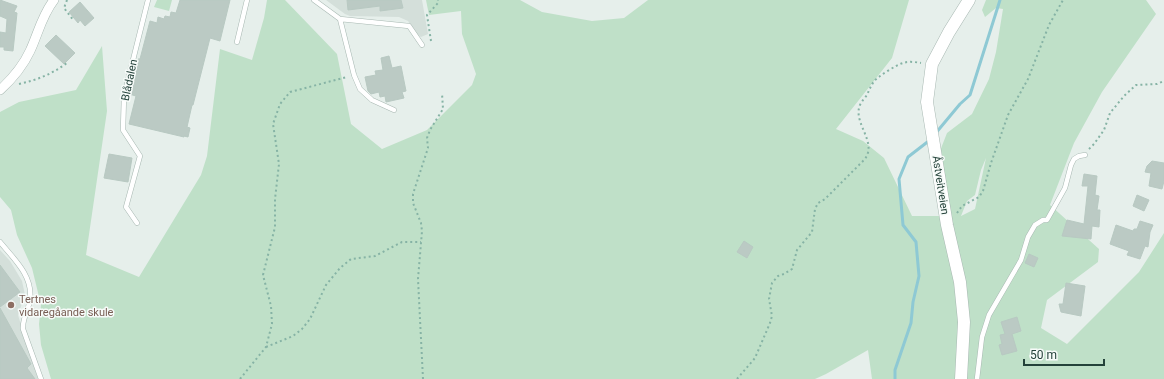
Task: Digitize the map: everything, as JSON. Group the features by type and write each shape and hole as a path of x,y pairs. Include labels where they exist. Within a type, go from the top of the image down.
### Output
{"street":[{"path":"0,90 22,66 43,19 54,0"},
{"name":"Åstveitveien","path":"961,379 964,322 960,282 947,225 927,102 932,64 949,32 969,0"}],"lane":[{"name":"Blådalen","path":"137,223 126,207 140,156 123,130 124,96 148,0"},
{"path":"236,42 247,0"},
{"path":"314,0 340,20 409,26 422,45"},
{"path":"340,20 354,75 360,89 372,100 394,110"},
{"path":"977,379 982,337 989,314 1021,260 1028,237 1035,225 1043,220 1048,220 1065,188 1074,159 1085,155"},
{"path":"0,242 24,272 30,284 30,300 22,322 23,329 41,379"}],"path":[{"path":"67,0 64,8 74,21"},
{"path":"431,41 427,15 438,3 438,0"},
{"path":"947,225 953,223 960,208 979,197 983,191 1008,115 1028,79 1049,26 1063,0"},
{"path":"737,379 755,358 770,323 772,316 769,299 772,283 778,276 792,269 797,250 812,232 815,209 818,203 825,199 864,160 868,154 867,136 860,124 858,116 859,106 868,93 868,89 876,80 902,63 913,62 932,64"},
{"path":"17,85 52,74 67,63"},
{"path":"240,379 266,347 272,324 271,306 263,275 275,228 275,199 279,164 273,124 280,104 290,92 354,75"},
{"path":"1085,155 1086,151 1094,144 1104,130 1110,113 1124,96 1136,85 1157,84 1164,81"},
{"path":"423,379 418,279 422,242 420,223 413,203 413,194 428,148 427,138 430,130 443,109 442,92"},
{"path":"266,347 293,336 302,329 310,319 326,285 340,268 351,259 375,256 402,242 422,242"}],"shaded area":[{"path":"326,0 422,0 428,34 421,37 417,34 408,21 399,17 350,16"},
{"name":"Tertnes vidaregåande skule","path":"0,250 10,261 22,281 25,295 18,315 38,379 0,379"}],"green space":[{"path":"157,0 172,0 169,11 154,7"},
{"path":"267,0 285,0 337,54 351,124 382,149 427,130 472,85 476,74 462,34 461,11 429,15 426,0 520,0 542,12 592,21 624,18 648,0 909,0 892,58 836,129 863,141 884,158 912,216 946,216 938,156 947,133 972,114 989,79 996,52 1003,9 996,8 985,17 982,10 986,0 1146,0 1156,14 1102,92 1074,143 1050,205 1099,249 1098,262 1047,300 1041,328 1067,344 1139,272 1164,233 1164,379 872,379 868,350 815,379 51,379 41,345 39,324 41,305 32,268 17,235 11,210 0,197 0,112 19,102 76,90 102,46 107,111 86,255 139,277 201,175 207,156 220,49 252,60 264,18","holes":["986,158 975,209 961,216 967,201 975,195 981,170"]}],"building":[{"path":"0,0 17,6 14,12 17,13 13,51 4,50 4,47 0,47 0,32 6,33 7,19 0,16"},
{"path":"180,0 230,0 220,41 210,38 187,127 190,128 188,137 129,124 136,96 129,94 150,21 157,23 158,17 164,19 165,16 170,17 171,12 176,13"},
{"path":"347,0 401,0 403,8 380,11 380,6 348,10"},
{"path":"80,2 94,18 85,26 80,20 78,23 69,12"},
{"path":"56,35 75,53 64,64 45,46"},
{"path":"389,56 392,68 401,66 406,91 402,92 404,98 386,102 385,96 380,97 379,92 371,94 368,91 365,77 376,75 375,71 383,70 381,58"},
{"path":"109,154 132,158 128,182 104,178"},
{"path":"1152,161 1164,163 1164,181 1162,189 1149,186 1151,173 1145,172 1147,166"},
{"path":"1084,174 1097,176 1095,195 1099,196 1097,210 1100,210 1099,227 1092,226 1091,239 1062,236 1067,220 1084,224 1088,186 1082,186"},
{"path":"1137,195 1149,200 1144,211 1133,206"},
{"path":"1140,221 1153,225 1150,232 1148,247 1145,246 1140,259 1127,255 1129,251 1110,244 1116,225 1133,231 1134,229 1137,229"},
{"path":"744,241 753,247 747,258 737,252"},
{"path":"1029,254 1038,258 1034,267 1025,263"},
{"path":"0,265 20,292 0,307"},
{"path":"1066,283 1085,286 1081,316 1061,312 1059,304 1063,304"},
{"path":"0,308 31,364 27,368 35,379 0,379"},
{"path":"1017,317 1021,331 1012,334 1017,351 1002,355 999,345 1002,344 1000,335 1005,334 1001,322"}],"waterway":[{"path":"935,134 960,104 970,95 1000,0"},
{"path":"895,379 895,370 911,323 913,302 919,276 916,242 903,225 899,179 908,157 930,140"}],"place":[{"name":"Tertnes vidaregåande skule","path":"11,305"}]}
